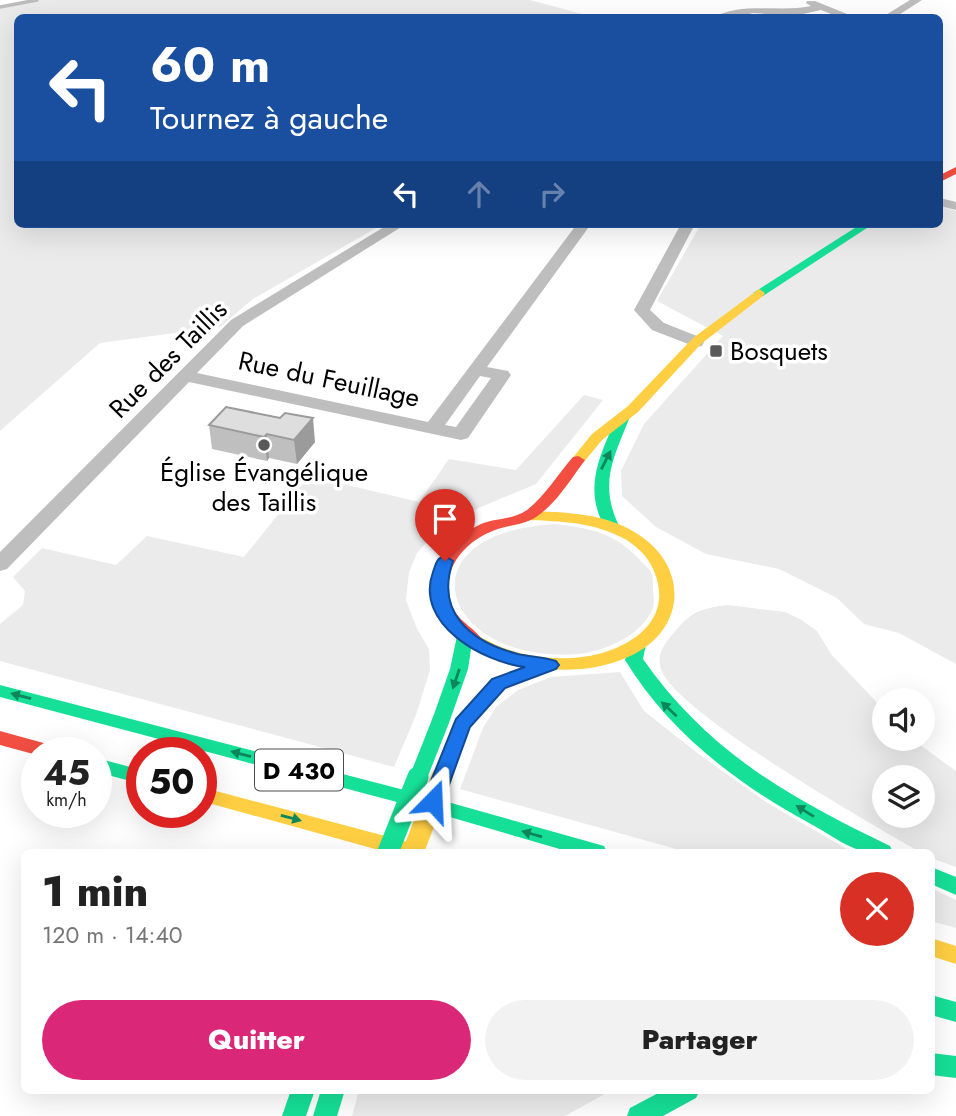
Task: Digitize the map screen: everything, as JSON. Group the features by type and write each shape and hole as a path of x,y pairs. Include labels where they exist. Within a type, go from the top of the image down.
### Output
{"main road":[{"path":"528,516 562,482 595,439 623,418 696,342 785,275 861,228"},
{"path":"611,526 598,503 600,471 623,418"},
{"path":"528,516 584,518 611,526 634,538 653,553 665,571 670,590 667,610 656,628 638,644 612,656 582,663 550,665 518,660 489,650 465,636 449,618 439,599 438,580 445,561 458,544 478,531 528,516"},
{"path":"389,849 460,669 465,636"},
{"path":"638,644 634,660 657,698 719,756 813,817 877,849"},
{"path":"415,849 462,724 498,683 550,665"},
{"name":"D 430","path":"0,691 412,799 587,849"},
{"path":"0,738 21,744"},
{"name":"D 430","path":"217,798 403,849"},
{"path":"935,877 956,887"},
{"path":"935,948 956,955"},
{"path":"935,1006 956,1012"},
{"path":"935,1064 956,1067"},
{"path":"294,1116 302,1094"},
{"path":"325,1116 332,1094"},
{"path":"639,1116 680,1094"}],"street":[{"path":"801,0 841,14"},
{"path":"893,14 917,0"},
{"path":"734,14 752,10 794,13 822,7"},
{"name":"Rue des Taillis","path":"0,565 237,323 392,228"},
{"path":"433,428 581,228"},
{"path":"686,228 642,310 646,318 660,327 696,342"},
{"name":"Rue du Feuillage","path":"186,376 461,434 502,375 475,370"}],"shaded area":[{"path":"40,0 530,0 582,14 14,14 14,228 376,228 253,299 220,327 100,343 0,431 0,7"},
{"path":"943,207 956,211 956,664 899,633 864,624 837,598 779,569 706,554 656,527 622,496 621,471 644,424 723,336 657,301 699,228 943,228"},
{"path":"584,395 603,400 536,484 457,517 438,529 417,553 409,572 406,600 417,629 429,649 430,670 416,715 394,767 0,661 0,624 23,605 25,591 13,577 42,548 116,565 147,536 244,557 309,476 419,502 449,459 516,470"},
{"path":"555,524 591,530 612,538 631,551 651,572 653,608 648,618 632,634 611,645 579,654 532,652 496,640 470,621 456,597 457,572 473,550 505,533"},
{"path":"728,605 785,612 817,631 831,654 872,697 872,751 928,751 956,771 956,867 935,859 935,849 915,849 879,828 935,828 935,765 872,765 872,824 775,765 733,736 696,708 671,684 660,665 660,657 664,646 678,628 695,613"},
{"path":"620,672 644,711 700,755 766,802 847,849 676,849 460,789 483,728 496,707 518,690 551,677"},
{"path":"935,890 956,900 956,928 935,922"},
{"path":"358,1094 605,1094 565,1116 352,1116"}],"building":[{"path":"226,407 280,418 285,413 313,418 294,440 267,434 264,437 209,425"}],"waterway":[{"path":"0,7 37,0"}],"traffic: fast":[{"path":"759,293 862,228"},
{"path":"611,526 604,511 600,484 622,419"},
{"path":"441,720 459,669 465,636"},
{"path":"637,644 634,660 657,693 683,723 713,749 777,796 877,849"},
{"path":"462,724 498,683 546,666"},
{"path":"0,691 412,799 587,849"},
{"path":"389,849 441,720"},
{"path":"112,769 126,773"},
{"path":"935,877 956,886"},
{"path":"935,1006 956,1012"},
{"path":"935,1064 956,1067"},
{"path":"294,1116 302,1094"},
{"path":"325,1116 332,1094"},
{"path":"639,1116 680,1094"}],"traffic: slow":[{"path":"578,460 597,437 633,409 697,341 759,293"},
{"path":"475,641 495,652 519,659 545,664 572,664 599,661 623,653 644,640 660,622 668,597 667,586 658,562 645,546 610,526 569,518 528,516"},
{"path":"414,849 462,724"},
{"path":"217,798 404,849"},
{"path":"935,948 956,955"}],"traffic: jam":[{"path":"943,177 956,170"},
{"path":"475,641 458,627 447,612 441,596 440,581 444,566 453,551 466,539 485,528 521,519 532,513 551,495 578,460"},
{"path":"0,738 21,744"}],"place":[{"name":"Bosquets","path":"716,351"},
{"name":"Église Évangélique des Taillis","path":"264,445"}],"route":[{"path":"433,801 462,724 498,683 550,665 518,660 489,650 465,636 449,618 439,599 438,580 445,561"}]}
